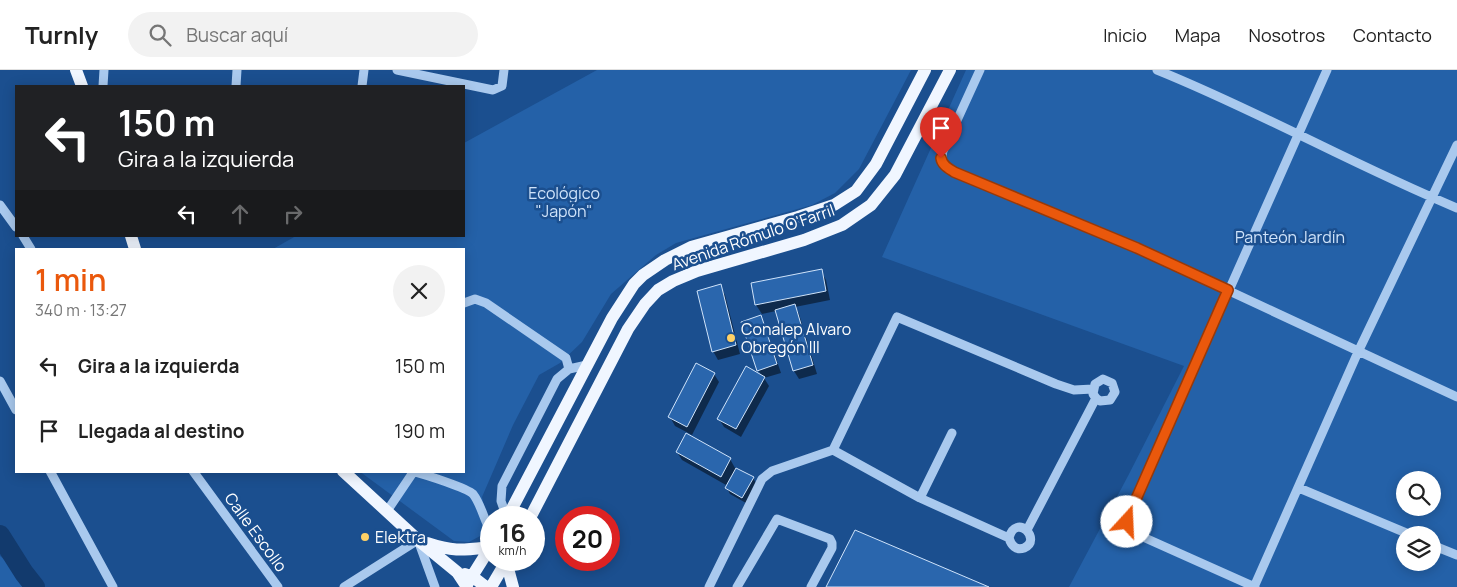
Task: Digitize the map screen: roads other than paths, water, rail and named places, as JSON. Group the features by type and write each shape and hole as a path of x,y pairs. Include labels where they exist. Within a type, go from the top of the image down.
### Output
{"main road":[{"path":"76,70 82,85"},
{"name":"Avenida Rómulo O'Farril","path":"513,506 626,295 643,275 665,260 691,247 798,218 834,205 856,191 876,164 925,70"},
{"name":"Avenida Rómulo O'Farril","path":"536,506 628,329 645,304 666,286 697,270 804,240 842,225 871,205 895,175 950,70"},
{"path":"345,473 418,540 469,583 486,587"},
{"path":"418,540 448,550 480,548"},
{"path":"469,583 480,565"},
{"path":"491,587 500,571"},
{"path":"509,571 513,587"}],"street":[{"path":"103,85 104,70"},
{"path":"236,85 237,70"},
{"path":"362,85 364,70"},
{"path":"396,70 493,90 498,90 502,86 504,75"},
{"path":"980,70 943,150 941,158 945,166 954,172 1137,248 1457,397"},
{"path":"1157,70 1457,208"},
{"path":"1327,70 1129,515 1127,522 1129,529 1134,533 1254,587 1358,352 1457,144"},
{"path":"0,205 15,226"},
{"path":"23,237 31,248"},
{"path":"465,303 475,299 486,303 566,358 569,369"},
{"path":"709,587 762,479 772,471 833,450 897,317 1056,384 1095,394 1027,530"},
{"path":"503,506 501,501 502,486 556,379 569,369 587,365"},
{"path":"0,381 15,408"},
{"path":"920,498 952,433"},
{"path":"833,450 920,498 1009,538"},
{"path":"51,473 113,587"},
{"name":"Calle Escollo","path":"194,473 278,587"},
{"path":"387,511 414,473"},
{"path":"420,473 471,492 480,508"},
{"path":"1299,488 1396,529"},
{"path":"737,587 777,519 830,539 832,542 832,548 811,587"},
{"path":"1016,528 1021,528 1027,530 1030,535 1030,541 1022,549 1016,548 1011,544 1009,538 1011,532 1016,528"},
{"path":"344,587 418,540 435,587"},
{"path":"1441,548 1457,555"}],"waterway":[{"path":"0,535 35,587"}],"place":[{"name":"Conalep Alvaro Obregón lll","path":"731,338"},
{"name":"Elektra","path":"365,537"}],"park label":[{"name":"Ecológico \"Japón\"","path":"564,202"},
{"name":"Panteón Jardín","path":"1290,237"}]}
